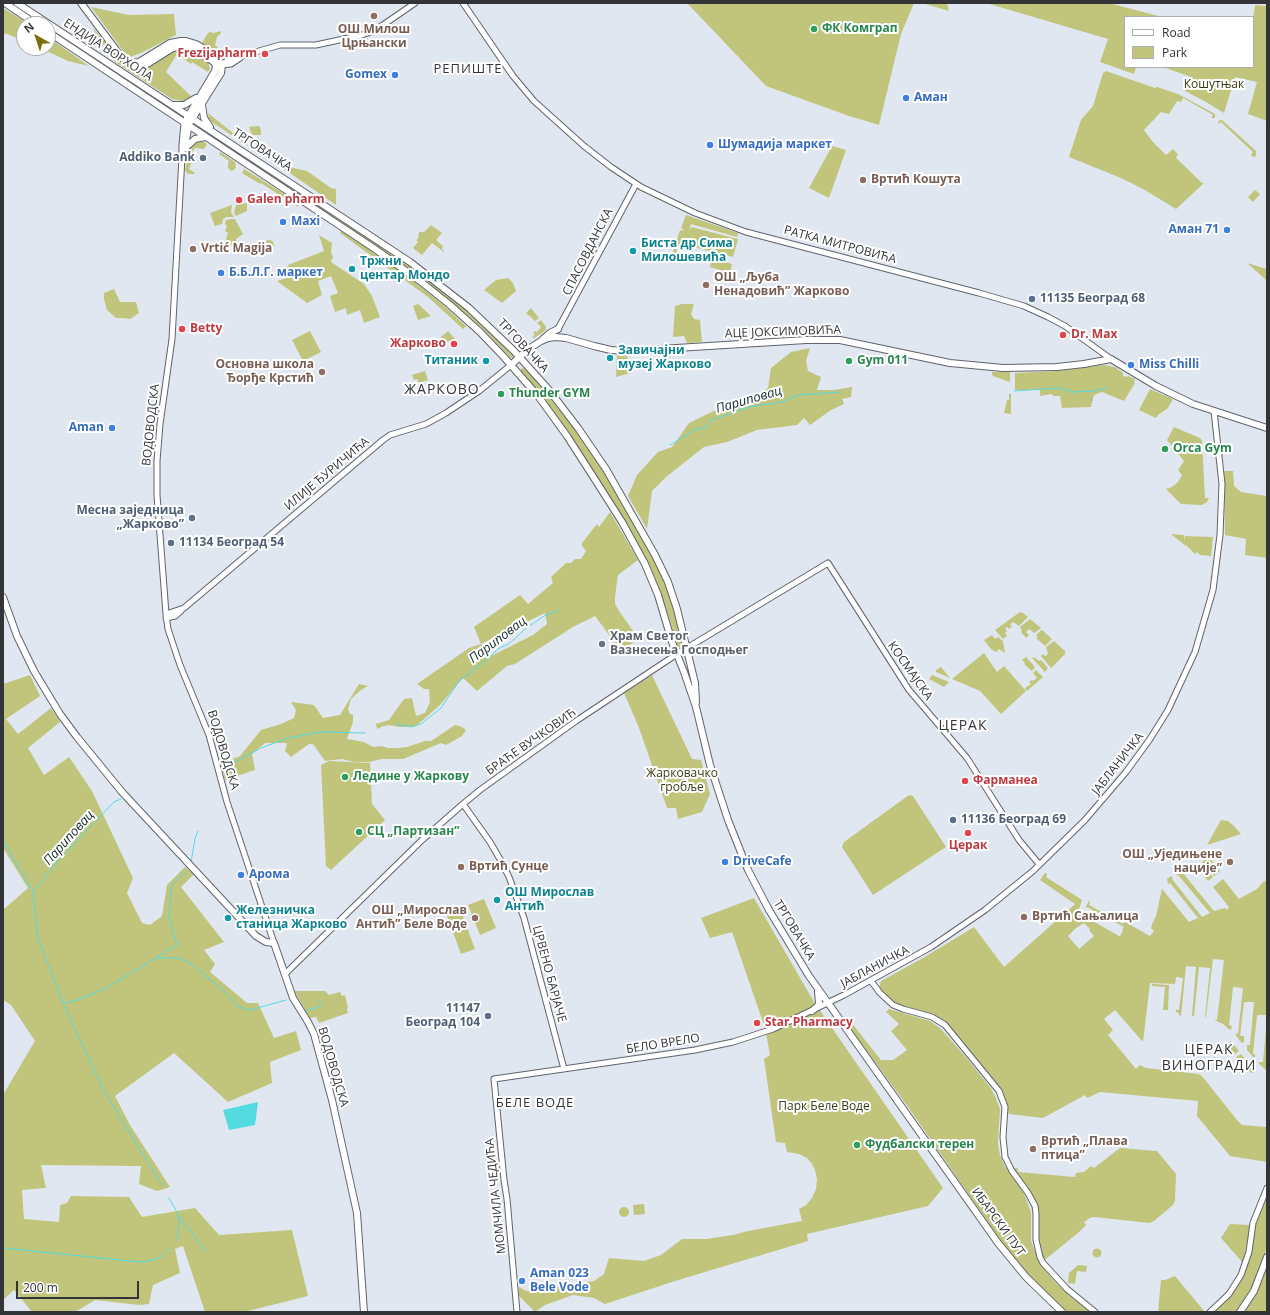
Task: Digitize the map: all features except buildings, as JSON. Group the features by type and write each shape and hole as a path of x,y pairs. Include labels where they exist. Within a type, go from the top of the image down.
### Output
{"main road":[{"path":"5,3 24,16"},
{"name":"ЕНДИЈА ВОРХОЛА","path":"17,3 190,116"},
{"path":"81,3 122,58 130,66 139,68 171,49 183,46 189,47 219,65 221,73 202,103 190,116"},
{"name":"ЕНДИЈА ВОРХОЛА","path":"56,37 187,125"},
{"path":"187,125 201,94 219,65"},
{"path":"172,104 184,105 191,102 201,94"},
{"path":"202,103 204,119 213,131"},
{"name":"ТРГОВАЧКА","path":"190,116 430,276 478,315 520,357 565,410 596,454 648,541 668,582 677,609 695,684 696,707"},
{"name":"ТРГОВАЧКА","path":"187,125 413,275 462,316 511,364 554,417 608,500 645,564 658,595 696,707 707,754 720,797 748,870 797,958 924,1138"},
{"path":"185,148 195,139 205,137"},
{"path":"549,338 558,329"},
{"path":"541,341 548,334 558,329"},
{"name":"АЦЕ ЈОКСИМОВИЋА","path":"511,364 541,341 549,338 566,338 611,350 628,351 801,340 840,340 950,363 1003,368 1057,367 1111,359"},
{"name":"РАТКА МИТРОВИЋА","path":"1111,359 1156,386 1193,404 1267,428"},
{"path":"3,596 24,651 34,671 67,723 122,792 256,936 266,942 274,943"},
{"name":"ВОДОВОДСКА","path":"274,943 293,998 308,1022 316,1040 332,1100 357,1213 364,1312"},
{"path":"812,1011 818,1006 819,1003 820,997 818,988"},
{"name":"ИБАРСКИ ПУТ","path":"924,1138 1006,1253 1035,1287 1062,1312"},
{"path":"1240,1312 1254,1291 1267,1257"}],"street":[{"path":"219,65 229,60 280,45 316,45 362,35 384,25 415,3"},
{"name":"РАТКА МИТРОВИЋА","path":"463,3 509,70 531,97 584,146 636,184 684,209 746,232 1024,306 1065,326 1111,359"},
{"name":"ВОДОВОДСКА","path":"182,157 185,148 187,125"},
{"name":"ВОДОВОДСКА","path":"187,125 182,145 172,339 160,424 157,461 157,489 166,616 168,629 180,665 209,735 225,795 274,943"},
{"name":"СПАСОВДАНСКА","path":"558,329 636,184"},
{"name":"ИЛИЈЕ ЂУРИЧИЋА","path":"166,616 184,608 383,440 390,435 426,424 446,413 482,388 511,364"},
{"name":"ЈАБЛАНИЧКА","path":"828,1002 917,955 971,921 1012,890 1085,820 1126,772 1150,739 1168,710 1195,652 1214,585 1220,535 1222,484 1214,411"},
{"name":"КОСМАЈСКА","path":"828,563 907,688 970,763 1019,840 1039,864"},
{"name":"БРАЋЕ ВУЧКОВИЋ","path":"285,974 422,840 463,804 576,721 677,654 828,563"},
{"path":"165,605 178,611"},
{"path":"166,616 177,615 184,608"},
{"name":"ЦРВЕНО БАРЈАЧЕ","path":"463,804 499,856 509,877 525,923 564,1069"},
{"path":"871,980 883,996 893,1005 932,1017 945,1025 996,1087 1005,1107 1005,1157 1012,1171 1028,1193 1035,1206 1036,1240 1040,1257 1043,1263 1067,1289 1095,1312"},
{"name":"БЕЛО ВРЕЛО","path":"494,1079 695,1050 733,1042 773,1029 828,1002"},
{"name":"МОМЧИЛА ЧЕДИЋА","path":"494,1079 517,1312"},
{"path":"1210,1312 1225,1299 1241,1275 1249,1252 1253,1223 1267,1188"}],"green space":[{"path":"687,3 914,3 901,34 879,125 849,116 766,86"},
{"path":"922,3 947,3 949,11"},
{"path":"986,3 1109,3 1158,16 1124,16 1124,68 1136,68 1134,74 1100,62 1108,39"},
{"name":"Кошутњак","path":"1255,5 1267,6 1267,121 1248,114 1257,82 1235,77 1224,113 1185,91 1191,77 1166,68 1254,68 1253,16"},
{"path":"91,7 129,15 174,14 176,35 130,57 123,51"},
{"path":"3,8 16,16 16,38 5,33 3,38"},
{"path":"93,29 129,69 136,70 175,50 180,49 191,52 208,62 210,69 208,72 192,62 191,64 177,54 166,72 191,96 194,95 183,101 172,99 115,62"},
{"path":"56,30 179,113 125,80 56,33"},
{"path":"220,31 221,33 217,37 215,45 219,49 227,48 232,56 221,55 202,43 208,33"},
{"path":"56,43 89,66 68,61 56,55"},
{"path":"1106,71 1155,88 1157,87 1178,94 1215,114 1215,118 1211,118 1213,115 1183,98 1181,102 1177,101 1169,114 1161,112 1144,130 1166,155 1173,149 1178,154 1176,158 1202,183 1204,183 1176,209 1145,190 1121,178 1069,157 1081,120 1093,106 1103,73"},
{"path":"208,113 253,149 213,123 209,119"},
{"path":"1222,120 1256,151 1256,156 1253,157 1251,155 1253,152 1221,122 1219,124 1218,122"},
{"path":"198,126 399,257 456,300 512,353 514,358 511,358 481,327 460,310 196,127"},
{"path":"259,126 261,135 252,135 249,127"},
{"path":"197,141 207,144 204,149 195,148 190,155 193,159 189,169 195,173 188,174 185,170 190,147"},
{"path":"832,146 846,150 829,198 809,188"},
{"path":"266,149 278,155 279,164 266,153"},
{"path":"220,152 235,162 236,167 234,170 231,171 228,168 229,161 219,154"},
{"path":"285,166 307,171 331,188 336,189 336,205 284,169"},
{"path":"244,169 286,195 298,204 298,207 261,183 260,184 242,173"},
{"path":"1255,190 1260,194 1253,202 1248,197"},
{"path":"247,203 247,211 236,216 234,213 236,205"},
{"path":"232,205 231,212 234,217 226,217 223,219 222,224 215,226 210,213"},
{"path":"686,215 738,233 737,237 691,224 689,231 691,227 738,239 733,257 686,245 686,247 678,246 673,263 670,261 680,230 682,231 683,229 681,228"},
{"path":"235,219 243,234 236,239 237,244 233,247 229,246 226,239 228,233 225,231 227,226 225,224 226,220"},
{"path":"431,225 442,233 436,240 443,246 442,249 444,252 432,243 422,255 413,248 418,242 416,240 418,239 419,232 424,232"},
{"path":"341,231 380,256 411,279 466,326 463,329 428,297 340,233"},
{"path":"319,235 332,243 331,252 333,257 331,262 364,284 372,296 380,317 364,323 360,310 347,315 346,308 335,312 330,296 338,293 331,276 318,281 322,295 307,303 277,281 290,277 288,265 324,251"},
{"path":"269,240 274,245 269,250 264,245"},
{"path":"712,258 732,264 730,273 710,267"},
{"path":"1247,263 1267,269 1267,282 1265,279"},
{"path":"508,278 513,283 516,291 502,303 484,290 496,280"},
{"path":"114,289 120,302 136,302 139,313 130,319 116,318 107,310 104,293"},
{"path":"418,304 431,316 418,320 413,306"},
{"path":"682,304 694,304 691,314 694,319 700,320 702,342 687,343 684,336 673,337 675,306"},
{"path":"531,308 539,318 535,321 526,313"},
{"path":"541,320 546,327 545,331 534,338 532,337 535,334 533,333 535,331 537,332 541,327 537,323"},
{"path":"310,331 321,352 303,361 292,340"},
{"path":"448,331 455,339 443,343 441,337"},
{"path":"810,348 806,361 808,371 821,377 817,390 834,390 852,387 851,397 842,399 844,404 831,410 810,425 804,418 797,425 757,430 727,442 704,447 666,477 652,491 647,529 628,496 637,475 658,452 672,447 689,423 726,405 745,403 768,388 771,368 791,352"},
{"path":"617,355 627,356 630,373 616,377"},
{"path":"1104,365 1115,367 1123,373 1123,376 1128,376 1135,379 1135,383 1124,401 1102,392 1094,395 1091,407 1062,408 1060,396 1053,396 1052,394 1040,396 1040,390 1015,390 1015,373 1058,371"},
{"path":"522,368 527,370 577,432 599,464 654,556 668,589 678,623 682,643 680,648 677,647 672,626 660,591 646,561 606,492 575,443 521,372"},
{"path":"425,371 428,380 419,383 417,379 414,380 412,375"},
{"path":"992,372 1010,372 1010,382 993,376"},
{"path":"1150,389 1173,399 1168,408 1156,418 1139,410"},
{"path":"1009,394 1011,394 1011,414 1004,413 1007,400 1009,400"},
{"path":"1174,427 1200,438 1202,441 1205,498 1209,498 1207,502 1202,505 1181,504 1166,489 1172,487 1178,482 1182,475 1178,470 1184,461 1167,440"},
{"path":"1224,471 1233,471 1234,486 1241,492 1267,496 1267,558 1245,555 1246,539 1225,535"},
{"path":"610,512 638,560 618,575 615,597 615,604 636,635 635,641 621,651 595,616 573,627 515,664 507,666 477,691 463,678 440,705 415,727 388,725 378,729 376,724 389,720 404,699 412,698 416,716 425,713 430,702 429,689 424,689 417,684 469,648 481,644 474,627 520,595 528,604 553,583 551,577 566,563 571,563 575,559 581,559 586,551 582,546 582,543 597,524 599,527","holes":["545,613 547,624 533,635 491,656 481,644"]},
{"path":"1171,534 1184,535 1185,542 1185,536 1213,537 1211,556 1200,555 1197,552 1195,554"},
{"path":"1020,612 1028,617 1019,626 1013,622 1010,624 1012,626 1009,629 1007,627 1005,628 1007,631 1005,633 1007,636 1003,639 995,630"},
{"path":"1030,619 1041,628 1034,633 1029,629 1026,632 1029,635 1026,638 1021,632 1022,630 1020,627"},
{"path":"1042,630 1052,639 1045,646 1036,638 1038,637 1036,635"},
{"path":"992,635 995,639 998,637 1003,641 1005,653 999,649 996,652 991,649 984,640"},
{"path":"1054,641 1065,651 1065,654 1051,668 1041,656 1043,654 1045,656 1048,654 1046,647"},
{"path":"984,653 997,672 1004,666 1026,691 1001,714 980,691 952,679"},
{"path":"1026,657 1035,667 1032,671 1024,664 1025,663 1022,660"},
{"path":"1034,657 1039,661 1041,660 1048,668 1045,672 1032,658"},
{"path":"941,667 950,678 936,672 936,670"},
{"path":"1036,670 1043,677 1027,691 1025,688 1031,684 1029,682 1037,678 1033,673"},
{"path":"30,675 40,696 6,719 18,734 51,708 60,722 28,748 44,775 69,757 92,791 133,878 127,893 142,923 150,925 162,916 167,885 185,867 194,874 181,887 224,942 204,950 215,964 210,972 247,1003 258,1003 274,1038 296,1031 301,1050 270,1062 272,1083 228,1102 174,1053 115,1096 130,1125 170,1187 157,1191 139,1184 141,1166 41,1165 46,1188 22,1190 24,1219 59,1222 60,1205 67,1203 71,1196 129,1197 142,1217 195,1208 219,1235 292,1230 308,1296 244,1312 205,1312 183,1246 175,1249 180,1273 153,1285 149,1304 139,1305 95,1300 75,1312 32,1312 14,1290 3,1300 3,1095 35,1041 11,1005 3,1000 3,910 28,888 3,848 3,684"},
{"name":"Жарковачко гробље","path":"652,675 692,759 701,760 710,794 702,812 678,819 676,808 667,808 639,728 624,693"},
{"path":"932,675 949,682 944,687 929,679"},
{"path":"359,684 368,686 351,699 348,709 350,714 353,715 353,722 347,739 364,742 373,747 382,746 388,748 399,748 425,741 431,741 455,725 466,730 462,736 446,745 441,743 403,759 382,759 369,762 354,762 342,759 325,761 313,744 309,744 291,757 285,751 287,743 265,743 252,754 255,770 225,780 221,763 240,756 261,730 294,718 296,710 291,702 314,705 323,718 340,715"},
{"path":"329,761 370,763 372,804 385,820 331,870 326,866 321,765"},
{"path":"909,795 913,796 946,847 873,895 842,847 844,842"},
{"path":"1221,820 1228,821 1241,834 1207,845"},
{"path":"1209,857 1220,871 1214,876 1202,862"},
{"path":"1202,863 1213,877 1208,881 1197,867"},
{"path":"1181,870 1184,870 1182,872 1214,911 1225,908 1227,910 1229,907 1213,887 1223,879 1239,899 1257,889 1267,880 1267,1015 1257,1015 1253,1054 1255,1054 1255,1057 1253,1057 1247,1050 1247,1045 1250,1045 1254,1002 1244,1002 1240,1036 1244,1036 1244,1042 1242,1043 1236,1036 1236,1033 1238,1034 1243,988 1233,987 1229,1025 1232,1026 1231,1029 1230,1030 1223,1024 1214,1020 1217,1020 1224,960 1213,959 1206,1017 1210,968 1199,967 1194,1016 1192,1016 1196,967 1186,966 1181,1016 1176,1012 1176,1010 1179,1010 1183,978 1176,977 1175,984 1150,983 1143,1042 1115,1010 1104,1019 1113,1030 1108,1035 1136,1069 1140,1065 1146,1068 1198,1074 1202,1076 1242,1125 1267,1127 1267,1162 1230,1156 1197,1116 1198,1101 1100,1092 1087,1098 1085,1095 1043,1118 1009,1114 1004,1098 951,1028 933,1015 893,1003 879,988 881,981 974,927 1004,967 1075,904 1040,880 1045,873 1047,874 1046,877 1082,900 1079,909 1084,913 1082,915 1119,936 1124,927 1087,907 1086,908 1089,901 1089,905 1123,924 1125,922 1150,936 1154,931 1151,928 1156,916 1162,889 1189,922 1198,918 1170,883 1168,884 1167,879 1171,876 1202,917 1210,913 1176,874","holes":["1084,923 1090,929 1089,930 1094,936 1079,949 1068,936"]},
{"name":"Парк Беле Воде","path":"754,898 814,1002 943,1188 928,1206 807,1234 808,1241 675,1281 605,1304 594,1298 573,1295 545,1305 535,1312 518,1295 519,1287 526,1291 594,1281 604,1274 609,1258 644,1261 661,1255 682,1239 706,1239 733,1235 802,1221 799,1209 806,1205 812,1198 816,1189 817,1179 815,1170 807,1158 799,1154 787,1152 785,1143 776,1142 764,1059 770,1055 765,1028 732,932 710,938 701,918"},
{"path":"484,899 496,928 480,935 468,905"},
{"path":"461,911 475,949 461,954 447,916"},
{"path":"1152,984 1169,985 1168,1010 1163,1010 1165,987 1152,986"},
{"path":"294,991 325,991 329,995 340,992 342,996 345,995 348,1013 319,1023 316,1017 310,1018"},
{"path":"889,1009 930,1021 941,1029 990,1087 1000,1109 998,1144 1000,1155 1004,1165 1022,1190 1027,1201 1031,1213 1031,1241 1040,1264 1055,1282 1071,1297 1091,1312 1067,1312 1031,1279 1006,1248 908,1107 850,1028 850,1021 881,1060 893,1060 907,1050 891,1031 899,1024 886,1012"},
{"path":"1267,1018 1267,1071 1259,1064 1259,1062 1263,1062"},
{"path":"1231,1041 1239,1051 1234,1055 1229,1049 1230,1048 1226,1045"},
{"path":"1241,1054 1255,1071 1252,1073 1248,1071 1236,1057"},
{"path":"1120,1148 1157,1151 1176,1174 1175,1201 1173,1205 1154,1221 1149,1223 1094,1217 1090,1218 1084,1222 1086,1225 1079,1232 1046,1259 1043,1258 1037,1242 1036,1205 1027,1186 1014,1170 1015,1168 1018,1168 1018,1172 1075,1177 1076,1173 1084,1172 1091,1166 1094,1168"},
{"path":"1267,1193 1267,1241 1265,1255 1254,1287 1237,1312 1212,1312 1222,1304 1236,1287 1256,1218"},
{"path":"644,1204 645,1214 634,1215 633,1205"},
{"path":"624,1207 629,1212 624,1217 619,1212"},
{"path":"1230,1224 1250,1225 1243,1263 1221,1238"},
{"path":"1095,1249 1099,1249 1101,1253 1099,1257 1095,1257 1093,1255 1093,1251"},
{"path":"1078,1265 1087,1266 1086,1272 1077,1271 1075,1284 1068,1283 1069,1273"},
{"path":"1266,1267 1267,1312 1243,1312 1256,1294"},
{"path":"1175,1276 1205,1312 1158,1312 1161,1280"}],"water":[{"path":"258,1102 255,1125 229,1130 223,1110"}],"waterway":[{"name":"Париповац","path":"1014,391 1059,388 1074,392 1093,391 1108,388"},
{"name":"Париповац","path":"670,445 695,430 707,427 712,420 746,408 773,404 785,401 798,395 840,392"},
{"name":"Париповац","path":"396,724 411,727 421,724 441,708 459,681 488,659 498,649 510,643 525,629 544,616 559,610"},
{"name":"Париповац","path":"226,767 261,748 288,738 321,732 365,733"},
{"name":"Париповац","path":"34,891 57,862 114,802 121,799"},
{"path":"191,862 198,831"},
{"path":"3,840 33,891 38,938 63,1003 104,1091 162,1185"},
{"path":"64,1003 74,1001 105,989 177,945 169,918 171,886 186,871"},
{"path":"157,958 180,958 193,965 224,991 238,1006 247,1010 286,1000"},
{"path":"305,1011 319,1007"},
{"path":"169,1198 179,1216 206,1251"},
{"path":"176,1241 178,1238 179,1216"},
{"path":"3,1248 140,1262 154,1260 162,1256 170,1248"}],"place":[{"name":"ОШ Милош Црњански","path":"374,16"},
{"name":"ФК Комграп","path":"814,29"},
{"name":"Frezijapharm","path":"265,54"},
{"name":"Gomex","path":"395,75"},
{"name":"Аман","path":"906,98"},
{"name":"Шумадија маркет","path":"710,145"},
{"name":"Addiko Bank","path":"203,158"},
{"name":"Вртић Кошута","path":"863,180"},
{"name":"Galen pharm","path":"239,200"},
{"name":"Maxi","path":"283,222"},
{"name":"Аман 71","path":"1227,230"},
{"name":"Vrtić Magija","path":"193,249"},
{"name":"Биста др Сима Милошевића","path":"633,251"},
{"name":"Тржни центар Мондо","path":"352,269"},
{"name":"Б.Б.Л.Г. маркет","path":"221,273"},
{"name":"ОШ „Љуба Ненадовић” Жарково","path":"706,285"},
{"name":"11135 Београд 68","path":"1032,299"},
{"name":"Betty","path":"182,329"},
{"name":"Dr. Max","path":"1063,335"},
{"name":"Жарково","path":"454,344"},
{"name":"Завичајни музеј Жарково","path":"610,358"},
{"name":"Титаник","path":"486,361"},
{"name":"Gym 011","path":"849,361"},
{"name":"Miss Chilli","path":"1131,365"},
{"name":"Основна школа Ђорђе Крстић","path":"322,372"},
{"name":"Thunder GYM","path":"501,394"},
{"name":"Aman","path":"112,428"},
{"name":"Orca Gym","path":"1165,449"},
{"name":"Месна заједница „Жарково”","path":"192,518"},
{"name":"11134 Београд 54","path":"171,543"},
{"name":"Храм Светог Вазнесења Господњег","path":"602,644"},
{"name":"Ледине у Жаркову","path":"345,777"},
{"name":"Фарманеа","path":"965,781"},
{"name":"11136 Београд 69","path":"953,820"},
{"name":"СЦ „Партизан”","path":"359,832"},
{"name":"Церак","path":"968,833"},
{"name":"DriveCafe","path":"725,862"},
{"name":"ОШ „Уједињене нације”","path":"1230,862"},
{"name":"Вртић Сунце","path":"461,867"},
{"name":"Арома","path":"241,875"},
{"name":"ОШ Мирослав Антић","path":"497,900"},
{"name":"Вртић Сањалица","path":"1024,917"},
{"name":"Железничка станица Жарково","path":"228,918"},
{"name":"ОШ „Мирослав Антић” Беле Воде","path":"475,918"},
{"name":"11147 Београд 104","path":"488,1016"},
{"name":"Star Pharmacy","path":"757,1023"},
{"name":"Фудбалски терен","path":"857,1145"},
{"name":"Вртић „Плава птица”","path":"1033,1149"},
{"name":"Aman 023 Bele Vode","path":"522,1281"}],"district":[{"name":"РЕПИШТЕ","path":"468,69"},
{"name":"ЖАРКОВО","path":"442,390"},
{"name":"ЦЕРАК","path":"963,726"},
{"name":"ЦЕРАК ВИНОГРАДИ","path":"1209,1058"},
{"name":"БЕЛЕ ВОДЕ","path":"535,1103"}]}
